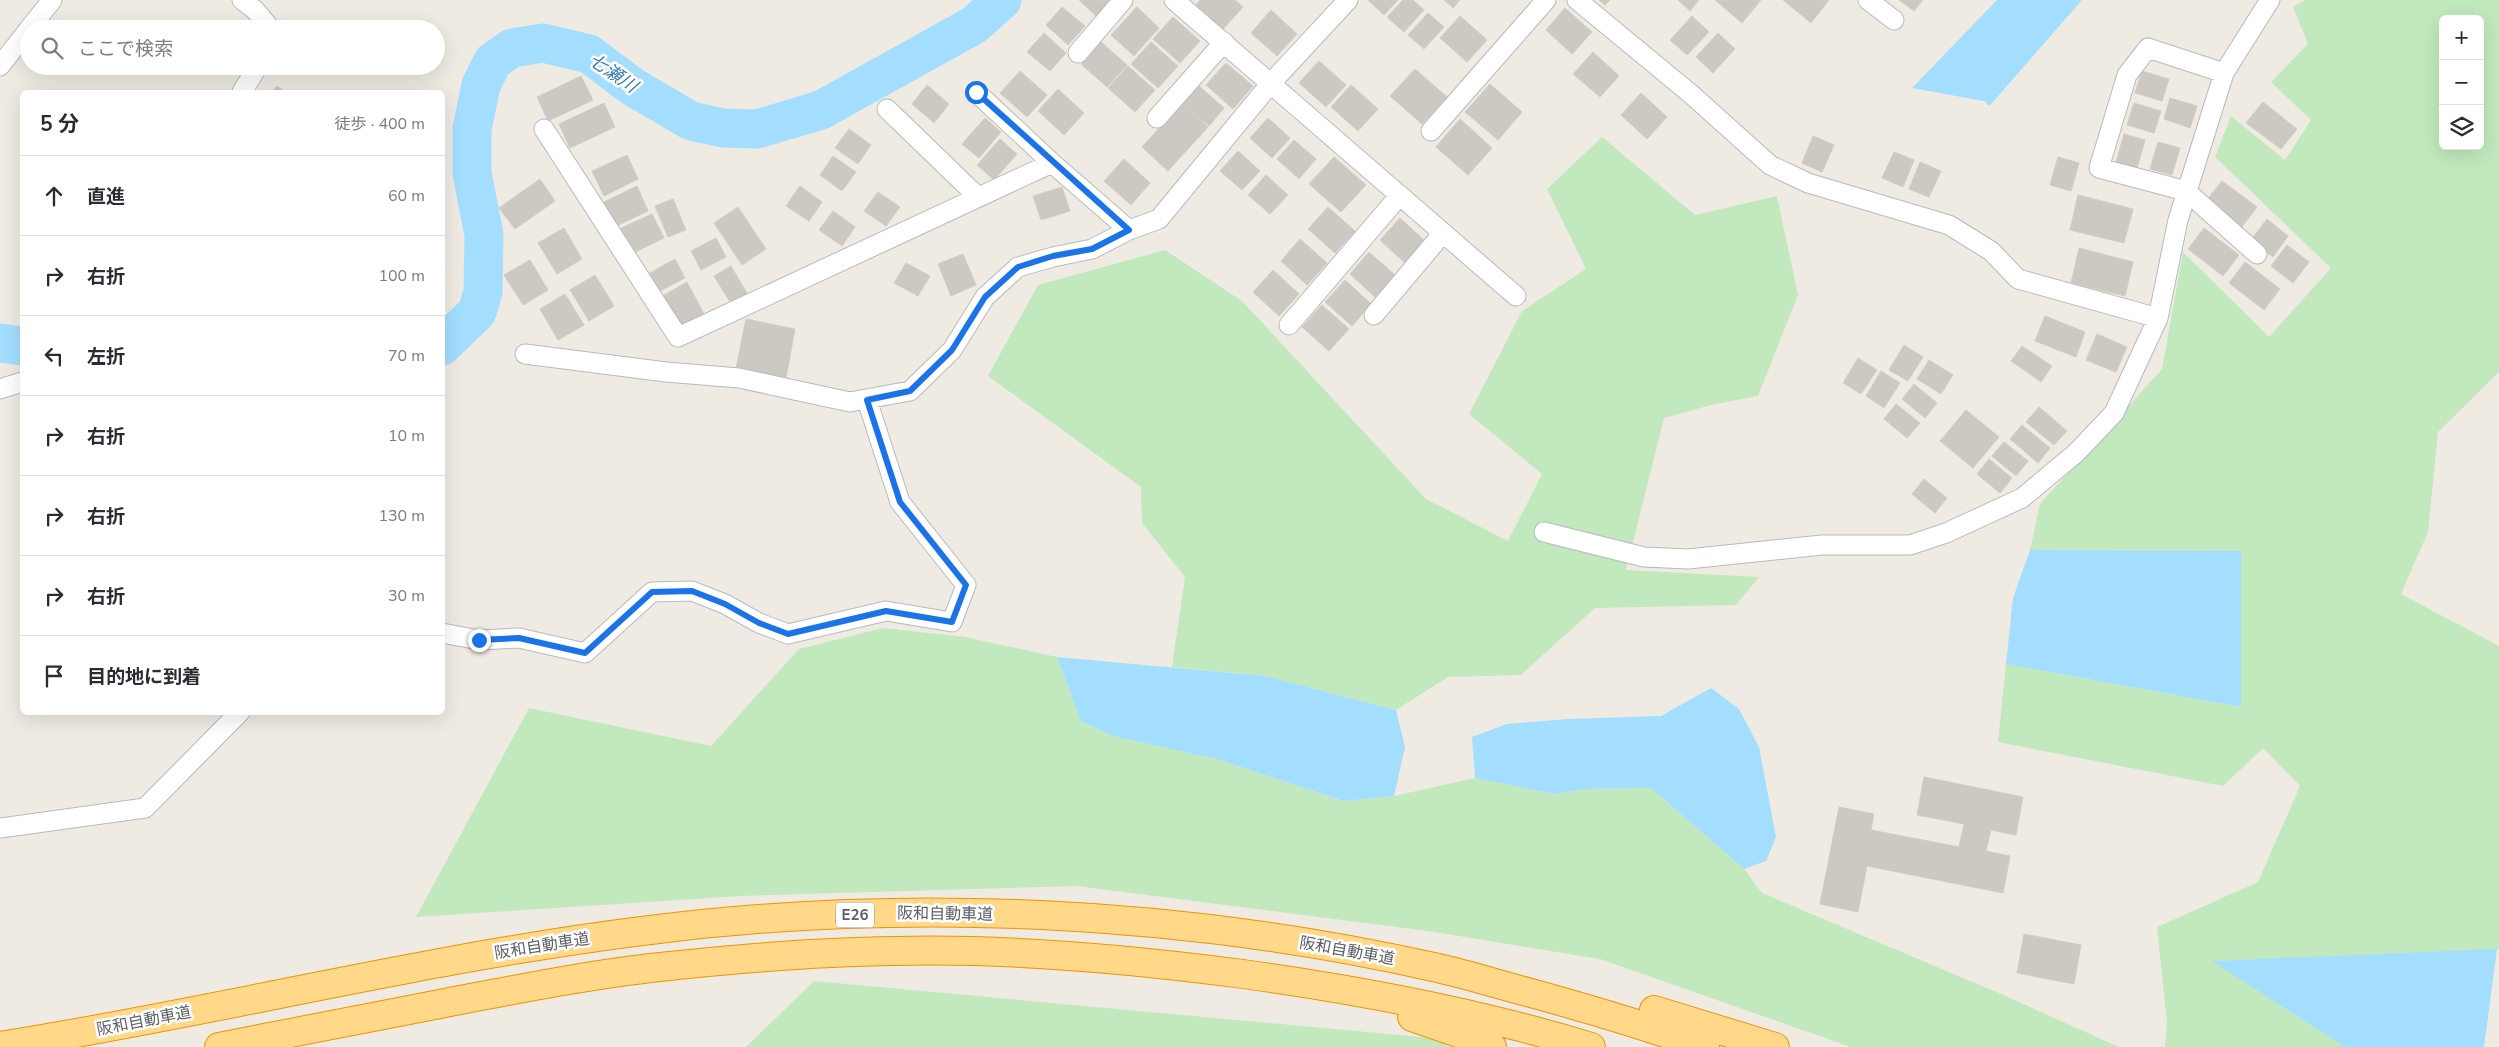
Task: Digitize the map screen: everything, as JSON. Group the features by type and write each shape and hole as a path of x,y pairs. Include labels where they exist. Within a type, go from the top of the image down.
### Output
{"highway":[{"name":"阪和自動車道","path":"0,1046 84,1032 533,946 646,930 762,919 884,914 1040,916 1207,930 1321,945 1440,969 1555,1000 1669,1034 1705,1047"},
{"name":"E26","path":"218,1047 540,985 648,968 764,956 897,950 1036,954 1124,961 1172,965 1316,984 1434,1006 1545,1033 1591,1047"},
{"path":"897,950 1175,975 1332,1000 1410,1017 1467,1036 1492,1047"},
{"path":"1440,969 1565,986 1643,1006 1775,1047"}],"street":[{"path":"36,20 52,0"},
{"path":"242,0 255,10 263,20"},
{"path":"1078,53 1123,0"},
{"path":"1174,0 1516,296"},
{"path":"525,354 666,372 739,378 850,402 910,391 952,350 985,297 1018,267 1053,256 1092,249 1129,230 1159,219 1271,83 1348,0"},
{"path":"1431,131 1546,0"},
{"path":"1576,0 1692,95 1770,165 1808,183 1950,225 1991,251 2018,280 2158,318"},
{"path":"1868,0 1894,20"},
{"path":"1544,532 1644,556 1688,559 1822,545 1910,545 1946,533 2022,498 2076,453 2114,412 2158,318 2178,220 2224,73 2270,0"},
{"path":"0,66 20,40"},
{"path":"1157,118 1224,42"},
{"path":"2224,73 2148,48 2127,75 2099,168 2186,191 2257,254"},
{"path":"243,90 252,75"},
{"path":"976,92 1052,163 1129,230"},
{"path":"887,109 978,197"},
{"path":"544,129 678,337 1052,163"},
{"path":"1289,325 1400,195"},
{"path":"1374,315 1443,233"},
{"path":"0,389 20,383"},
{"path":"445,634 479,640 519,638 585,653 652,592 692,591 725,604 759,623 788,634 886,611 952,622 966,585 900,502 867,400"},
{"path":"0,828 145,808 237,715"}],"green space":[{"path":"2306,0 2499,0 2499,372 2438,432 2428,532 2401,594 2499,646 2499,950 2213,961 2345,1047 2165,1047 2167,1023 2157,927 2258,882 2300,786 2263,748 2223,786 1998,742 2006,664 2241,707 2241,551 2030,550 2040,504 2162,369 2183,252 2269,337 2331,268 2215,157 2231,116 2285,160 2311,120 2271,82 2308,44 2293,7"},
{"path":"1602,137 1695,215 1777,196 1798,295 1758,396 1711,405 1664,418 1626,570 1759,577 1736,605 1595,608 1521,675 1448,677 1396,710 1265,676 1172,667 1185,577 1142,523 1141,487 988,376 1038,285 1165,250 1242,301 1426,499 1508,541 1542,474 1469,414 1522,311 1586,269 1547,189"},
{"path":"883,628 965,637 1057,657 1081,721 1113,736 1220,760 1344,801 1394,796 1475,778 1554,794 1585,789 1651,788 1744,869 1762,893 2001,994 2119,1047 1851,1047 1600,959 1428,931 1076,886 741,896 416,917 529,708 711,746 799,649"},
{"path":"814,981 1432,1038 1450,1047 746,1047"}],"water":[{"path":"1997,0 2078,0 1989,102 1912,88"},
{"path":"2030,550 2241,551 2241,707 2006,664 2013,598"},
{"path":"1057,657 1265,676 1396,710 1405,747 1394,796 1344,801 1220,760 1113,736 1081,721"},
{"path":"1711,688 1739,709 1759,747 1776,837 1766,861 1744,869 1651,788 1585,789 1554,794 1475,778 1472,737 1507,724 1568,719 1661,716"},
{"path":"2497,949 2484,1047 2345,1047 2212,961"}],"building":[{"path":"1079,0 1110,0 1096,16"},
{"path":"1200,0 1235,0 1243,7 1223,29 1196,5"},
{"path":"1368,0 1398,0 1384,15"},
{"path":"1403,0 1413,0 1424,10 1404,32 1387,17"},
{"path":"1444,0 1460,0 1453,8"},
{"path":"1599,0 1610,0 1605,5"},
{"path":"1678,0 1699,0 1690,11"},
{"path":"1715,0 1761,0 1742,23"},
{"path":"1783,0 1829,0 1811,23"},
{"path":"1899,0 1923,0 1914,11"},
{"path":"1062,7 1085,26 1068,45 1046,25"},
{"path":"1137,7 1159,28 1134,56 1111,35"},
{"path":"1565,8 1592,32 1572,54 1546,30"},
{"path":"1271,10 1297,34 1277,56 1251,33"},
{"path":"1428,13 1444,27 1424,49 1408,35"},
{"path":"1460,16 1487,40 1467,62 1440,38"},
{"path":"1692,16 1709,32 1687,55 1670,40"},
{"path":"1173,17 1200,41 1180,63 1153,39"},
{"path":"1044,33 1066,53 1050,71 1027,52"},
{"path":"1718,33 1735,49 1713,73 1696,57"},
{"path":"1100,41 1127,65 1107,87 1081,64"},
{"path":"1151,42 1178,66 1158,88 1131,64"},
{"path":"1593,52 1619,76 1600,97 1573,74"},
{"path":"1319,61 1346,85 1326,107 1299,83"},
{"path":"1226,63 1253,86 1233,109 1206,85"},
{"path":"1128,66 1155,90 1135,112 1108,88"},
{"path":"1415,69 1447,97 1422,124 1390,96"},
{"path":"1020,71 1047,95 1027,117 1000,93"},
{"path":"2142,71 2169,79 2162,101 2135,93"},
{"path":"581,76 593,100 548,121 537,97"},
{"path":"1490,84 1522,112 1498,140 1465,112"},
{"path":"927,85 949,104 934,123 912,104"},
{"path":"1198,85 1224,108 1209,126 1182,103"},
{"path":"1351,85 1378,109 1358,131 1331,107"},
{"path":"277,86 282,90 274,90"},
{"path":"1058,89 1084,113 1064,135 1038,111"},
{"path":"1641,93 1667,117 1647,139 1621,115"},
{"path":"2170,98 2197,106 2190,128 2164,119"},
{"path":"2263,102 2297,129 2281,149 2246,123"},
{"path":"604,103 615,127 570,148 559,124"},
{"path":"1182,103 1208,127 1188,149 1162,125"},
{"path":"2134,103 2161,111 2154,133 2127,125"},
{"path":"985,118 1001,132 979,158 962,144"},
{"path":"1268,118 1290,138 1272,158 1250,138"},
{"path":"1460,119 1492,148 1468,175 1436,147"},
{"path":"1162,125 1188,149 1168,171 1142,147"},
{"path":"849,129 871,145 858,164 835,148"},
{"path":"2124,134 2145,140 2137,168 2116,162"},
{"path":"1813,136 1834,145 1822,172 1802,163"},
{"path":"1000,139 1017,154 994,180 977,165"},
{"path":"1294,140 1316,159 1299,179 1277,159"},
{"path":"2158,142 2180,148 2172,175 2150,169"},
{"path":"1238,151 1260,171 1242,190 1220,171"},
{"path":"1894,152 1914,160 1903,187 1882,178"},
{"path":"627,155 638,179 604,196 592,171"},
{"path":"833,156 856,172 842,191 820,175"},
{"path":"1334,157 1366,185 1341,212 1309,184"},
{"path":"2058,157 2079,163 2071,191 2050,185"},
{"path":"1124,159 1150,183 1131,205 1104,181"},
{"path":"1920,162 1941,171 1929,197 1909,189"},
{"path":"1266,175 1288,195 1270,214 1248,195"},
{"path":"540,179 555,201 515,229 499,208"},
{"path":"2222,181 2257,207 2241,228 2206,201"},
{"path":"637,186 648,211 614,227 602,203"},
{"path":"800,186 822,202 809,221 786,206"},
{"path":"1062,187 1070,211 1041,220 1033,196"},
{"path":"878,192 900,207 886,226 864,211"},
{"path":"2078,195 2133,209 2124,243 2070,230"},
{"path":"673,199 686,230 668,237 655,206"},
{"path":"738,207 766,249 742,265 714,223"},
{"path":"1328,207 1355,231 1335,253 1308,229"},
{"path":"833,211 855,227 842,246 819,230"},
{"path":"652,214 664,238 629,255 617,230"},
{"path":"1400,218 1426,242 1406,264 1380,240"},
{"path":"2267,219 2288,236 2273,257 2251,240"},
{"path":"564,228 582,259 557,274 538,243"},
{"path":"2204,228 2239,255 2223,276 2188,249"},
{"path":"716,238 726,257 701,270 691,251"},
{"path":"1300,239 1327,263 1307,285 1281,261"},
{"path":"2287,245 2309,262 2293,283 2271,266"},
{"path":"2079,248 2133,262 2125,296 2071,283"},
{"path":"1369,252 1396,276 1376,298 1350,274"},
{"path":"963,254 976,285 951,296 938,264"},
{"path":"675,259 685,278 660,291 650,273"},
{"path":"530,260 548,290 523,305 504,275"},
{"path":"2245,262 2280,289 2264,310 2229,283"},
{"path":"906,263 930,276 918,296 894,283"},
{"path":"731,266 748,295 732,305 714,276"},
{"path":"1273,270 1299,294 1279,316 1253,292"},
{"path":"595,275 614,306 589,321 570,290"},
{"path":"1345,280 1371,304 1352,326 1325,302"},
{"path":"687,282 704,314 678,328 661,297"},
{"path":"565,294 584,325 558,340 540,309"},
{"path":"1322,305 1349,329 1329,351 1302,327"},
{"path":"2045,316 2085,332 2076,357 2035,341"},
{"path":"746,319 795,329 786,378 736,368"},
{"path":"2097,334 2127,347 2116,372 2086,360"},
{"path":"1904,345 1923,357 1908,381 1889,370"},
{"path":"2022,346 2052,366 2041,382 2011,361"},
{"path":"1858,358 1877,370 1861,394 1843,383"},
{"path":"1929,360 1953,375 1941,394 1917,379"},
{"path":"1881,371 1900,383 1884,408 1866,396"},
{"path":"1914,384 1937,403 1925,418 1902,399"},
{"path":"1896,404 1920,423 1907,438 1884,419"},
{"path":"2039,407 2067,431 2054,445 2026,422"},
{"path":"1966,410 1999,437 1973,468 1940,441"},
{"path":"2022,425 2050,448 2038,463 2010,439"},
{"path":"2004,442 2028,461 2016,476 1992,456"},
{"path":"1989,459 2012,478 2000,493 1977,474"},
{"path":"1924,479 1947,498 1935,513 1912,494"},
{"path":"1924,777 2023,797 2016,835 1991,830 1986,851 2010,856 2003,893 1867,866 1858,912 1820,904 1839,807 1874,814 1871,830 1959,847 1964,824 1917,815"},
{"path":"2024,934 2081,945 2074,984 2017,973"}],"waterway":[{"name":"七瀬川","path":"445,343 477,312 483,292 484,235 472,173 472,129 481,85 493,61 512,48 543,43 589,54 633,87 691,121 723,128 757,129 821,110 974,25 1002,0"},
{"path":"1989,102 2078,0"},
{"name":"七瀬川","path":"0,343 20,346"}],"route":[{"path":"479,640 519,638 585,653 652,592 692,591 725,604 759,623 788,634 886,611 952,622 966,585 900,502 867,400 910,391 952,350 985,297 1018,267 1053,256 1092,249 1129,230 1052,163 976,92"}]}
